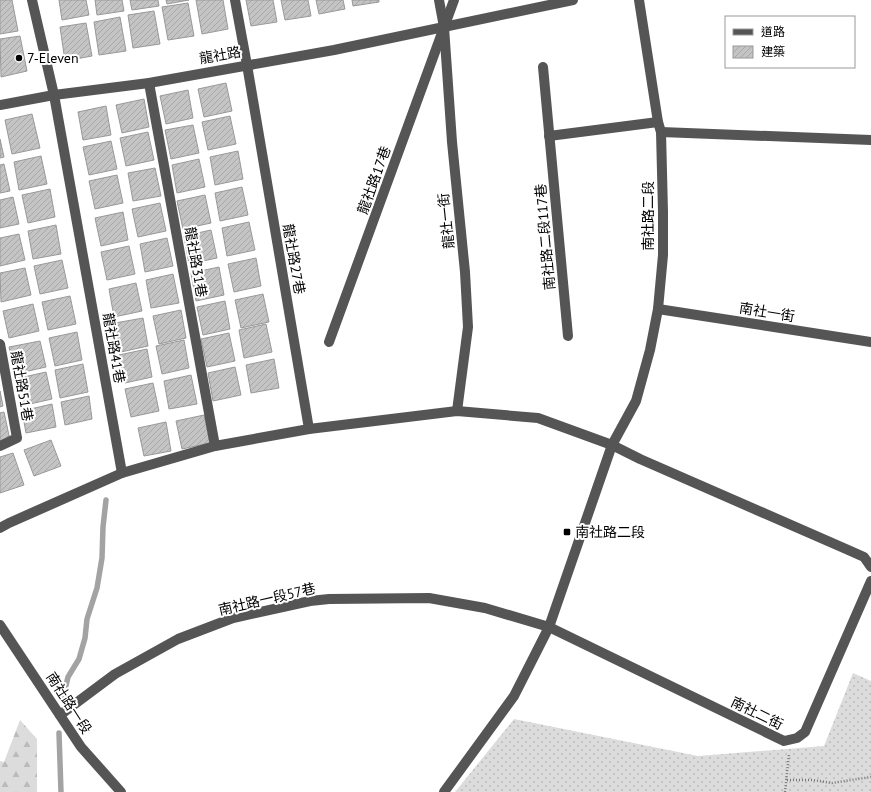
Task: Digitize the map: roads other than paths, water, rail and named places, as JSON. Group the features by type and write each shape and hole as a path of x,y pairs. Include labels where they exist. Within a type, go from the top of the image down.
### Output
{"street":[{"name":"龍社路41巷","path":"32,0 54,95 122,473"},
{"name":"龍社路27巷","path":"235,0 309,429"},
{"name":"龍社一街","path":"439,0 444,27 452,142 465,272 468,327 457,411"},
{"name":"龍社路17巷","path":"329,342 454,0"},
{"name":"龍社路","path":"0,105 54,95 149,82 334,50 574,0"},
{"name":"南社路二段","path":"444,792 514,696 549,626 612,445 636,401 650,350 658,310 663,255 661,132 658,122 639,0"},
{"name":"南社路二段117巷","path":"543,67 568,336"},
{"name":"龍社路31巷","path":"149,82 215,446"},
{"path":"549,136 658,122"},
{"path":"661,132 871,140"},
{"name":"南社一街","path":"658,310 871,342"},
{"name":"龍社路51巷","path":"0,344 17,438 0,446"},
{"path":"0,528 122,473 215,446 309,429 457,411 538,418 612,445 640,459 864,557 871,567"},
{"name":"南社二街","path":"549,626 784,741 797,738 804,732 871,581"},
{"name":"南社路一段57巷","path":"60,715 115,674 178,639 233,618 310,601 429,598 485,608 549,626"},
{"name":"南社路一段","path":"0,625 81,746 121,792"}],"waterway":[{"path":"63,698 68,677 79,659 85,638 87,619 97,588 102,558 106,500"},
{"path":"59,733 61,792"}],"place":[{"name":"7-Eleven","path":"19,58"},
{"name":"南社路二段","path":"567,532"}]}
